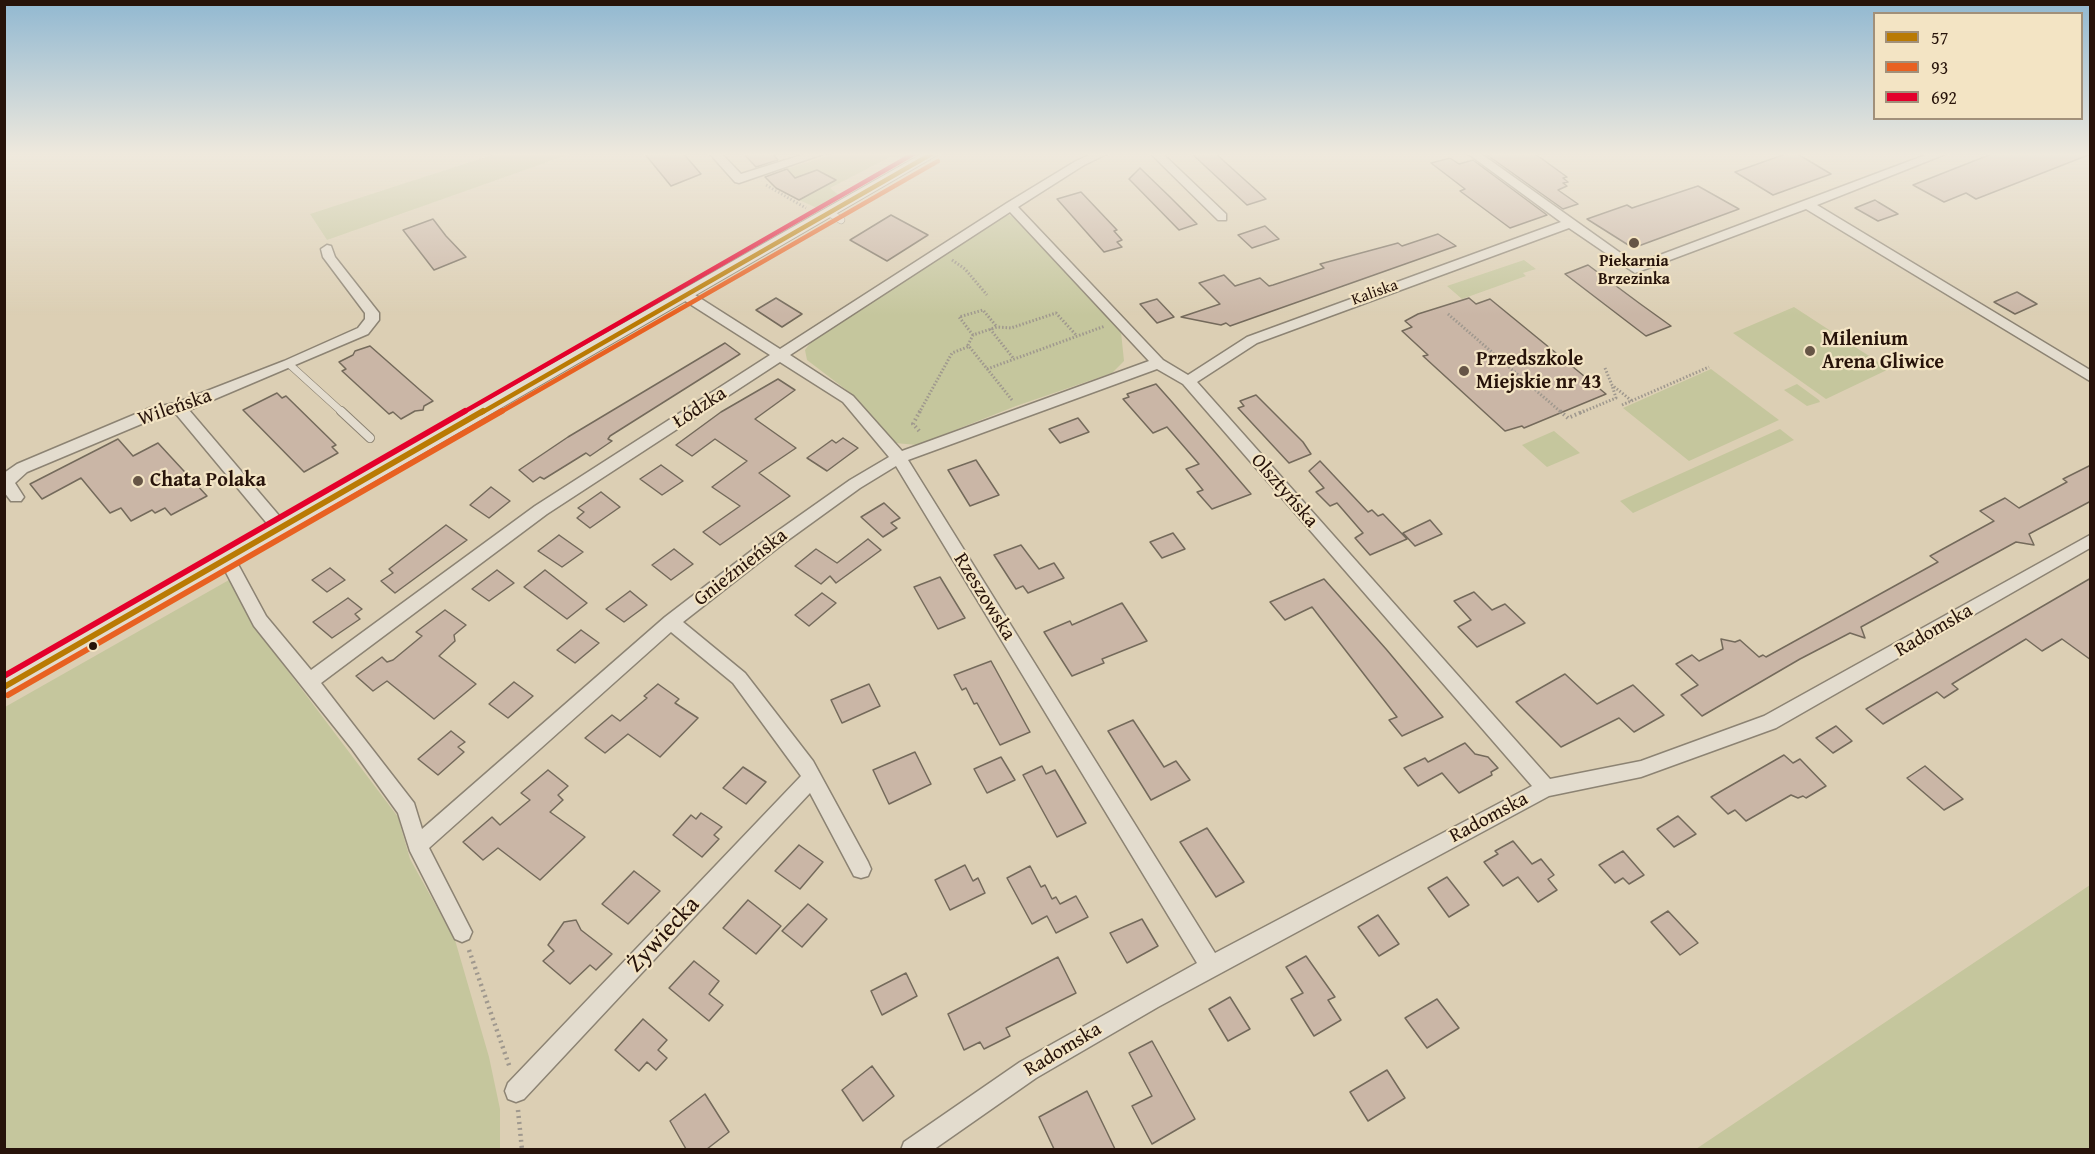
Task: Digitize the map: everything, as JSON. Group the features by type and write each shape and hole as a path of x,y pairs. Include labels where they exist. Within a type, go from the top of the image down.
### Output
{"street":[{"path":"4,687 687,296 847,207"},
{"name":"Łódzka","path":"308,682 542,510 1010,207"},
{"name":"Olsztyńska","path":"1012,207 1158,363 1188,381 1546,788"},
{"path":"1211,207 1222,218"},
{"path":"1546,207 1635,269 1804,207"},
{"path":"1812,207 2091,376"},
{"name":"Kaliska","path":"1188,381 1262,336 1570,224"},
{"name":"Wileńska","path":"16,497 7,483 9,478 22,468 155,412 179,408 289,364 363,331 372,320 372,313 329,257 327,249"},
{"name":"Rzeszowska","path":"687,296 848,399 899,458 1210,966"},
{"path":"1117,377 1130,364 1134,348 1132,335"},
{"name":"Gnieźnieńska","path":"417,845 441,827 672,622 778,539 855,483 899,458 931,445 1158,363"},
{"path":"179,408 281,529"},
{"name":"Radomska","path":"912,1149 1028,1070 1210,966 1546,788 1641,769 1770,722 2091,541"},
{"path":"227,559 260,621 359,743 407,809 417,845 462,932"},
{"path":"672,622 739,678 779,730 811,779 861,869"},
{"name":"Żywiecka","path":"516,1091 811,779"}],"lane":[{"path":"289,364 370,438"}],"path":[{"path":"808,207 831,217"},
{"path":"968,272 987,295"},
{"path":"973,334 959,317 983,310 997,327"},
{"path":"973,334 997,327 1011,328 1056,313 1077,336"},
{"path":"1448,314 1568,418 1616,398 1605,368"},
{"path":"987,369 1119,321"},
{"path":"989,329 1014,359"},
{"path":"970,346 973,334"},
{"path":"970,346 1022,412"},
{"path":"931,445 913,424 952,353 970,346"},
{"path":"1622,405 1709,367"},
{"path":"1612,385 1632,401"},
{"path":"462,932 504,1046 516,1091 522,1149"}],"green space":[{"path":"332,207 421,207 327,240 310,214"},
{"path":"1009,215 1017,218 1121,332 1124,361 1112,373 1016,406 917,445 895,443 853,395 807,360 805,350 811,342 1002,217"},
{"path":"1524,260 1536,269 1523,273 1526,276 1462,299 1447,286"},
{"name":"Milenium Arena Gliwice","path":"1794,307 1889,369 1826,399 1733,333"},
{"path":"1711,369 1779,420 1689,461 1623,408"},
{"path":"1797,384 1820,402 1807,406 1784,390"},
{"path":"1780,429 1794,440 1633,513 1620,501"},
{"path":"1554,431 1580,453 1547,467 1522,445"},
{"path":"229,580 251,622 398,817 410,859 455,940 489,1057 500,1109 500,1149 5,1150 5,707"},
{"path":"2090,885 2090,1149 1696,1149"}],"building":[{"path":"1064,207 1095,207 1117,230 1114,231 1122,240 1117,242 1122,247 1104,252"},
{"path":"1156,207 1180,207 1197,224 1179,230"},
{"path":"1481,207 1536,207 1547,215 1510,228"},
{"path":"1622,207 1735,207 1739,209 1633,248 1587,219"},
{"path":"1886,207 1898,214 1878,221 1855,208"},
{"path":"891,215 928,235 887,261 850,240"},
{"path":"433,219 466,257 434,270 403,230"},
{"path":"1265,226 1279,239 1252,248 1238,235"},
{"path":"1438,234 1456,246 1230,326 1226,323 1221,325 1181,317 1220,304 1199,283 1224,275 1235,286 1260,278 1269,286 1324,268 1320,264 1398,243 1402,246"},
{"path":"1588,265 1671,326 1646,336 1565,274"},
{"path":"2017,292 2037,304 2015,314 1994,302"},
{"path":"776,298 802,314 782,327 756,310"},
{"path":"1469,298 1476,304 1490,299 1606,394 1524,428 1522,426 1505,431 1423,356 1428,355 1402,331 1412,327 1405,321 1418,314"},
{"path":"1157,299 1174,317 1157,323 1140,304"},
{"path":"725,343 740,354 610,436 608,439 612,441 590,456 586,453 544,479 540,477 533,482 519,470 568,437"},
{"path":"370,346 433,401 424,406 423,410 415,411 401,419 393,412 389,414 342,371 346,369 339,362 353,355 355,351"},
{"path":"778,379 795,390 755,419 796,448 759,473 790,496 720,545 703,532 740,506 712,487 747,461 715,439 692,456 676,445 721,412"},
{"path":"1156,384 1251,494 1212,509 1197,492 1203,490 1186,469 1199,464 1167,427 1153,433 1123,399 1129,397 1127,394"},
{"path":"277,393 282,398 286,396 336,445 332,447 338,453 304,472 243,410"},
{"path":"1256,395 1303,442 1311,454 1289,463 1238,408 1244,406 1240,401"},
{"path":"1078,418 1089,432 1060,443 1049,429"},
{"path":"843,438 858,448 827,471 807,458 832,440 836,443"},
{"name":"Chata Polaka","path":"118,439 133,456 158,443 207,496 171,515 165,508 155,513 152,510 131,521 121,508 110,513 81,478 42,499 30,484"},
{"path":"976,460 999,495 970,506 948,470"},
{"path":"1320,461 1368,512 1372,510 1378,516 1383,514 1407,539 1370,555 1355,538 1363,533 1337,503 1330,506 1316,492 1324,488 1309,471"},
{"path":"661,465 683,481 662,495 640,479"},
{"path":"2091,465 2091,501 2029,534 2034,545 2016,542 1861,627 1865,638 1850,633 1702,716 1681,695 1698,685 1676,664 1692,655 1699,661 1723,649 1721,639 1735,642 1740,640 1759,657 1763,655 1766,657 1938,562 1930,556 1994,521 1980,511 2005,498 2019,508 2067,482 2063,479"},
{"path":"491,487 510,501 489,518 470,505"},
{"path":"601,492 620,507 590,528 577,518 584,512 578,508"},
{"path":"884,503 900,518 891,523 897,528 883,537 861,517"},
{"path":"1430,520 1442,534 1415,546 1403,533"},
{"path":"446,525 467,540 395,593 381,581 393,573 389,569"},
{"path":"1173,533 1185,549 1162,558 1150,542"},
{"path":"559,535 583,552 562,567 538,551"},
{"path":"868,539 881,550 836,583 830,576 821,584 795,566 816,549 837,563"},
{"path":"1021,545 1039,569 1054,563 1064,578 1028,593 1023,586 1016,589 994,555"},
{"path":"674,549 693,564 671,580 652,565"},
{"path":"330,568 345,580 327,592 312,580"},
{"path":"497,570 514,583 489,601 472,589"},
{"path":"545,570 587,603 567,619 524,587"},
{"path":"940,577 965,618 938,629 914,587"},
{"path":"2091,578 2091,660 2062,639 2042,651 2026,639 1952,684 1958,689 1944,698 1937,692 1883,724 1866,709"},
{"path":"1324,579 1443,717 1402,736 1389,720 1397,717 1312,607 1285,620 1270,602"},
{"path":"630,591 647,605 624,622 606,609"},
{"path":"1474,592 1492,610 1505,604 1525,623 1477,647 1458,627 1471,620 1454,601"},
{"path":"822,593 836,603 809,626 795,615"},
{"path":"348,598 362,609 355,614 360,619 332,638 313,622"},
{"path":"1122,603 1147,641 1102,659 1104,663 1072,676 1044,632 1070,621 1072,625"},
{"path":"445,610 466,625 454,635 455,641 439,656 476,684 434,719 387,681 373,691 356,676 382,657 387,662 393,660 422,636 416,632"},
{"path":"581,630 599,643 575,663 557,650"},
{"path":"991,661 1030,732 1000,745 977,703 974,704 966,688 962,690 954,675"},
{"path":"1565,674 1597,704 1633,685 1664,715 1634,732 1619,718 1561,747 1516,702"},
{"path":"514,682 533,696 508,718 489,704"},
{"path":"658,684 679,699 675,703 698,718 660,757 628,734 605,753 585,738 612,715 620,721 647,698 644,696"},
{"path":"869,684 880,706 842,723 831,700"},
{"path":"1133,720 1164,767 1176,761 1190,780 1151,800 1108,731"},
{"path":"1836,726 1852,741 1833,753 1816,738"},
{"path":"451,731 465,742 458,747 464,752 438,775 418,759"},
{"path":"1465,743 1475,754 1488,757 1498,768 1491,772 1492,775 1459,793 1442,773 1418,786 1404,768 1425,758 1428,762"},
{"path":"915,752 931,784 889,804 873,770"},
{"path":"1784,755 1793,763 1800,759 1826,786 1806,798 1791,795 1746,821 1735,810 1728,814 1711,797"},
{"path":"1001,757 1015,780 987,793 974,769"},
{"path":"1042,766 1046,774 1055,770 1086,823 1057,837 1023,775"},
{"path":"1925,766 1963,799 1944,810 1907,778"},
{"path":"743,767 766,782 746,804 723,788"},
{"path":"548,770 568,786 558,795 563,800 550,812 585,837 540,880 498,848 483,860 463,842 492,817 500,825 530,800 521,793"},
{"path":"701,813 722,827 714,835 719,839 702,857 673,835 691,815 696,819"},
{"path":"1678,816 1696,834 1674,847 1657,829"},
{"path":"1207,828 1244,882 1216,897 1180,842"},
{"path":"1513,841 1532,864 1541,859 1554,875 1548,879 1557,890 1538,902 1518,877 1503,886 1484,862 1498,854 1495,851"},
{"path":"799,845 823,862 800,889 775,871"},
{"path":"1623,851 1644,875 1629,884 1623,878 1615,883 1599,865"},
{"path":"965,865 973,881 978,878 985,893 950,910 935,880"},
{"path":"1030,866 1041,887 1045,885 1052,899 1056,897 1060,904 1076,896 1088,917 1056,933 1047,916 1032,924 1007,878"},
{"path":"634,871 660,891 628,924 602,904"},
{"path":"1447,877 1469,905 1449,917 1428,888"},
{"path":"748,900 781,926 756,954 723,928"},
{"path":"808,904 827,919 802,947 782,931"},
{"path":"1668,911 1698,943 1680,955 1651,922"},
{"path":"1378,915 1399,944 1379,956 1358,927"},
{"path":"1142,919 1158,946 1127,963 1110,933"},
{"path":"576,920 581,930 612,954 596,970 590,965 570,984 543,961 554,951 548,945 564,922"},
{"path":"1306,956 1335,997 1328,1000 1341,1020 1314,1036 1291,999 1303,993 1286,967"},
{"path":"1058,957 1076,993 1006,1028 1010,1036 984,1049 980,1042 964,1050 948,1014"},
{"path":"694,961 719,981 709,994 723,1005 709,1021 669,988"},
{"path":"906,973 917,996 882,1015 871,991"},
{"path":"1230,997 1250,1029 1228,1041 1209,1009"},
{"path":"1437,999 1459,1028 1427,1048 1405,1018"},
{"path":"643,1019 667,1040 658,1050 667,1058 656,1070 647,1062 639,1071 615,1050"},
{"path":"1152,1041 1195,1119 1152,1144 1132,1106 1152,1096 1129,1053"},
{"path":"872,1066 894,1096 863,1121 842,1090"},
{"path":"1387,1070 1405,1098 1368,1121 1350,1092"},
{"path":"1087,1091 1115,1149 1054,1149 1039,1117"},
{"path":"705,1094 729,1132 707,1149 686,1149 670,1121"}],"transit line":[{"name":"692","path":"4,676 821,207"},
{"name":"57","path":"4,687 839,207"},
{"name":"93","path":"8,695 858,207"}],"place":[{"name":"Piekarnia Brzezinka","path":"1634,243"},
{"name":"Milenium Arena Gliwice","path":"1810,351"},
{"name":"Przedszkole Miejskie nr 43","path":"1464,371"},
{"name":"Chata Polaka","path":"138,481"}]}
